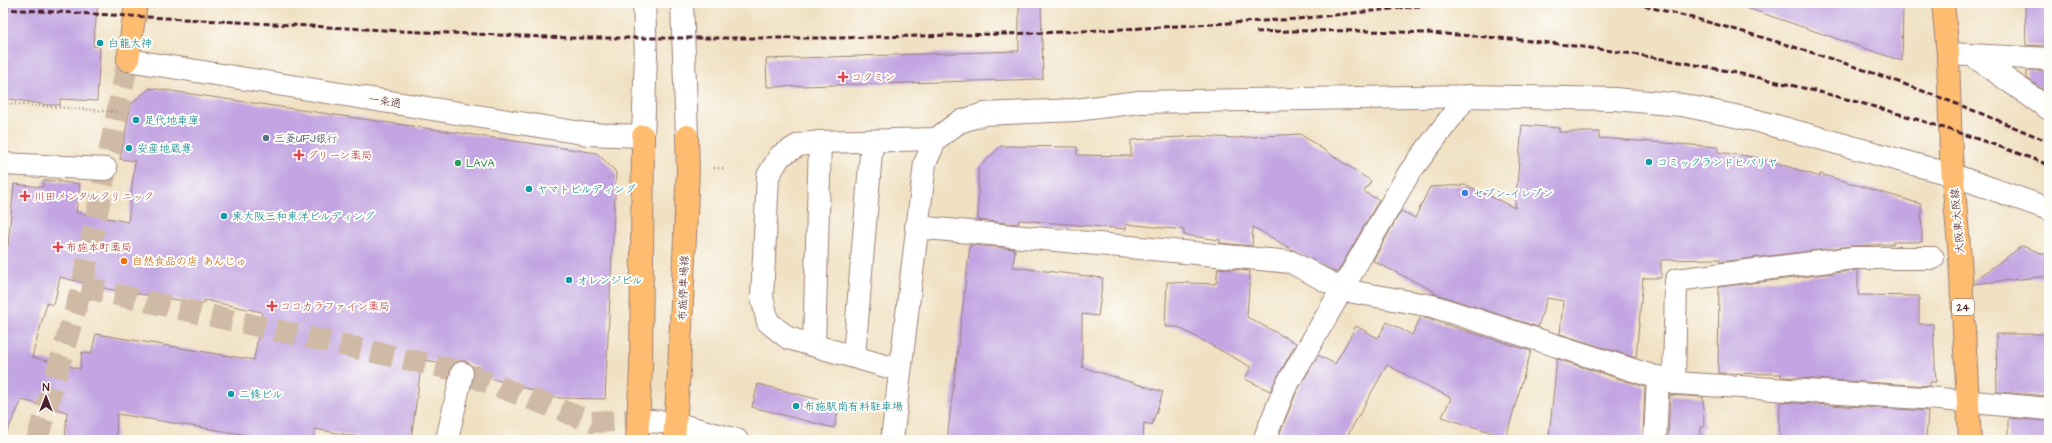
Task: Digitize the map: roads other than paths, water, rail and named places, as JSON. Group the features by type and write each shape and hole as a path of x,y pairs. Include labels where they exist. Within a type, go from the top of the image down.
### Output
{"main road":[{"path":"128,60 136,3"},
{"name":"大阪東大阪線","path":"1943,3 1948,54 1953,175 1960,258 1970,440"},
{"path":"637,430 641,368 643,136"},
{"name":"布施停車場線","path":"674,432 680,354 688,169 687,136"}],"street":[{"path":"643,136 646,56 644,3"},
{"path":"682,3 687,136"},
{"path":"1948,54 2049,58"},
{"path":"1972,55 2049,110"},
{"name":"一条通","path":"128,60 588,134 643,136"},
{"path":"1264,440 1285,388 1343,290 1409,173 1467,96"},
{"path":"892,440 924,163 936,139 959,122 984,114 1075,110 1139,102 1467,96 1614,99 1682,105 1754,120 1953,175 2049,209"},
{"path":"899,370 788,338 768,322 762,297 768,176 780,156 799,145 820,142 936,139"},
{"path":"854,356 872,141"},
{"path":"814,345 820,142"},
{"path":"3,164 106,169"},
{"path":"916,227 1291,262 1343,290 1432,306 1666,380 2049,409"},
{"path":"1655,440 1666,380 1676,280 1853,258 1933,258"},
{"path":"447,440 462,373"},
{"path":"637,430 674,432 737,440"}],"tunnel":[{"path":"37,440 82,287 128,60"},
{"path":"82,287 455,370 592,422 638,420"}],"railway":[{"path":"3,9 401,31 570,38 835,38 1039,33 1144,28 1297,19 1448,3"},
{"path":"1636,4 1741,31 1846,64 1948,101 2049,142"},
{"path":"1256,32 1357,31 1458,35 1559,44 1659,58 1759,78 1857,102 1954,131 2049,165"}],"place":[{"name":"白龍大神","path":"100,43"},
{"name":"コクミン","path":"843,77"},
{"name":"足代地車庫","path":"136,120"},
{"name":"三菱UFJ銀行","path":"266,138"},
{"name":"安産地蔵尊","path":"129,148"},
{"name":"グリーン薬局","path":"299,155"},
{"name":"コミックランドヒバリヤ","path":"1649,162"},
{"name":"LAVA","path":"458,163"},
{"name":"ヤマトビルディング","path":"529,189"},
{"name":"セブン-イレブン","path":"1465,193"},
{"name":"川田メンタルクリニック","path":"25,196"},
{"name":"東大阪三和東洋ビルディング","path":"224,216"},
{"name":"布施本町薬局","path":"58,247"},
{"name":"自然食品の店 あんじゅ","path":"124,261"},
{"name":"オレンジビル","path":"569,280"},
{"name":"ココカラファイン薬局","path":"272,306"},
{"name":"二條ビル","path":"231,394"},
{"name":"布施駅南有料駐車場","path":"796,406"}]}
